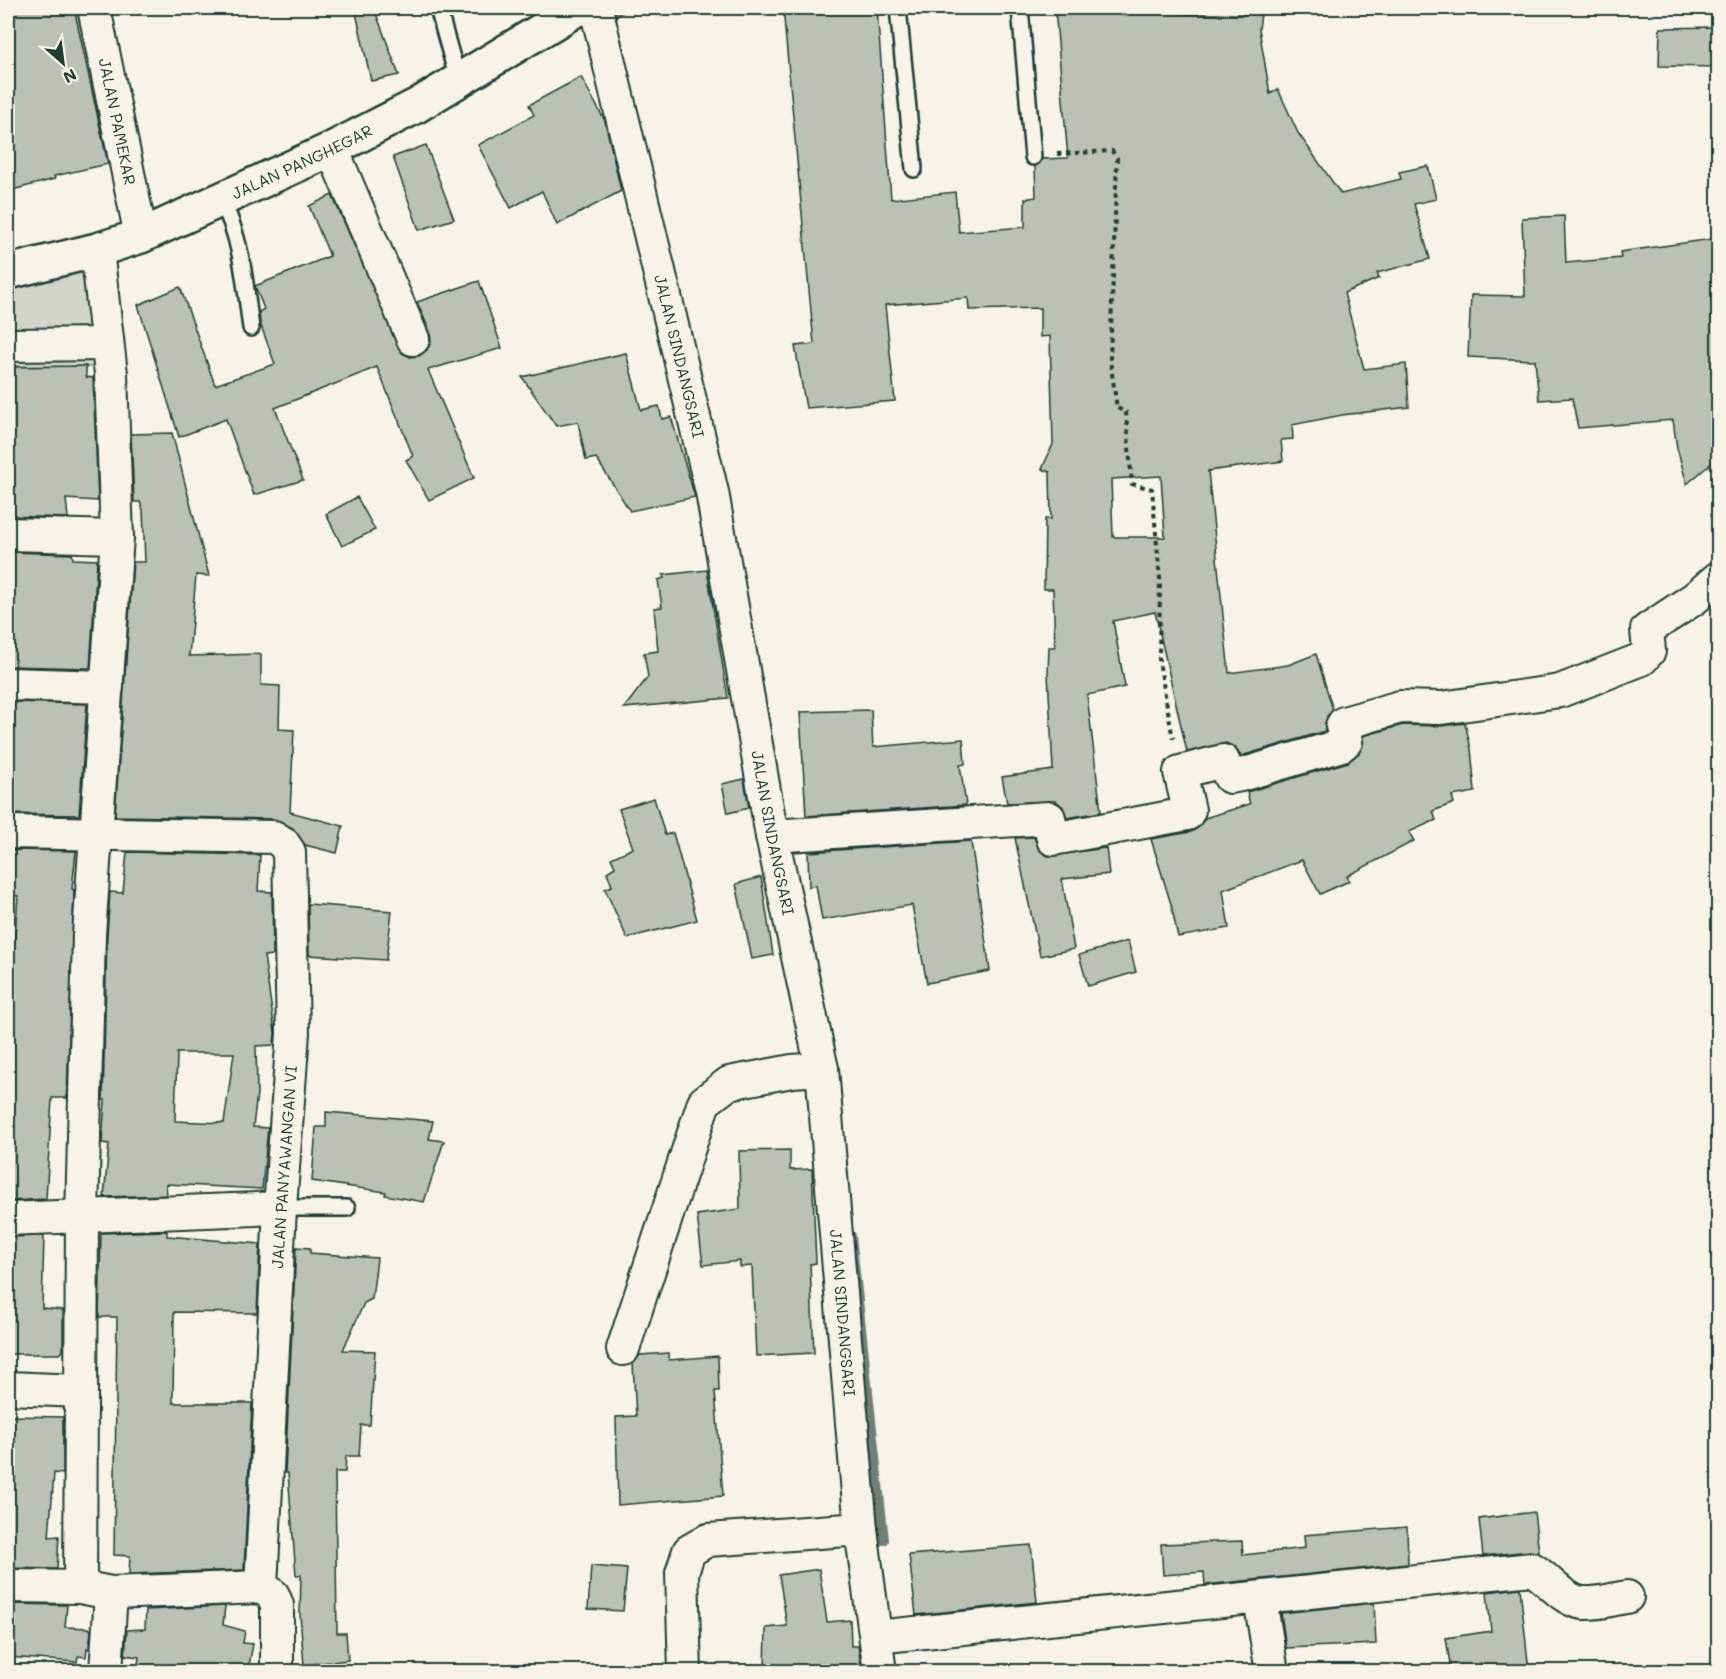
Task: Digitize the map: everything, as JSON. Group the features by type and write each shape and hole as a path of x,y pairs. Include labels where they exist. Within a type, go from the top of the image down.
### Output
{"street":[{"name":"JALAN PAMEKAR","path":"94,8 141,236"},
{"name":"JALAN PANGHEGAR","path":"8,272 97,250 141,236 332,149 418,105 578,8"},
{"name":"JALAN SINDANGSARI","path":"596,8 712,492 772,836 822,1069 861,1529 880,1671"},
{"path":"332,149 413,339"},
{"path":"80,1587 82,1218 89,935 117,537 107,344 97,250"},
{"path":"8,345 107,344"},
{"path":"8,534 117,537"},
{"path":"772,836 1049,818 1053,839 1187,814 1189,810 1180,772 1223,761 1230,777 1248,774 1342,745 1347,741 1342,726 1344,723 1400,707 1441,708 1560,691 1647,655 1647,630 1695,598 1719,578"},
{"path":"8,684 107,687"},
{"name":"JALAN PANYAWANGAN VI","path":"8,831 274,837 283,843 289,852 293,1033 280,1208 261,1587"},
{"path":"623,1349 704,1102 729,1083 792,1071 822,1069"},
{"path":"8,1219 82,1218 280,1208"},
{"path":"8,1388 80,1391"},
{"path":"685,1671 682,1573 689,1551 708,1540 861,1529"},
{"path":"876,1637 1532,1569 1545,1576 1565,1595 1582,1603 1627,1597"},
{"path":"8,1586 80,1587 111,1593 261,1587 273,1595 277,1605 277,1671"},
{"path":"106,1671 111,1593"},
{"path":"1260,1599 1272,1671"}],"lane":[{"path":"898,8 914,169"},
{"path":"1020,8 1033,156"},
{"path":"441,9 458,80"},
{"path":"221,199 233,222 240,250 251,328"},
{"path":"280,1208 347,1208"}],"path":[{"path":"1033,156 1112,151 1116,154 1110,360 1117,408 1126,412 1132,484 1152,489 1160,578 1160,662 1180,772"}],"shaded area":[{"path":"88,252 98,367 8,366 8,269"}],"building":[{"path":"8,8 74,8 108,164 54,176 55,179 8,191"},
{"path":"355,8 374,8 399,75 371,81"},
{"path":"783,8 877,8 891,199 955,192 959,232 1025,227 1025,199 1036,197 1035,166 1042,159 1068,158 1055,8 1186,8 1186,14 1261,14 1259,29 1270,94 1278,89 1298,133 1341,194 1401,179 1399,172 1428,166 1436,199 1414,204 1430,259 1377,273 1379,278 1344,293 1364,369 1406,364 1409,407 1342,415 1292,425 1293,439 1281,440 1283,461 1208,471 1229,673 1288,665 1316,654 1333,710 1327,716 1325,731 1241,756 1235,747 1226,743 1187,752 1155,612 1113,621 1125,687 1087,695 1101,812 1067,818 1063,807 1056,801 1007,803 1002,777 1053,770 1048,673 1049,647 1055,647 1053,589 1044,589 1045,519 1051,519 1050,472 1042,469 1053,444 1050,336 1040,337 1040,308 969,310 968,298 885,305 895,401 806,408 795,346 814,344","holes":["1161,476 1165,537 1113,537 1111,479"]},
{"path":"1719,27 1719,67 1659,66 1660,28"},
{"path":"581,77 605,121 621,191 557,225 542,191 511,208 478,145 534,115 529,105"},
{"path":"426,145 454,219 419,230 393,157"},
{"path":"332,195 402,353 410,357 419,356 427,350 431,342 430,332 417,302 479,281 502,348 428,370 474,478 429,500 406,460 413,456 377,367 275,408 303,480 254,495 226,419 179,437 138,305 180,287 215,385 275,364 260,323 259,312 264,309 255,286 330,256 309,206"},
{"path":"1564,216 1566,263 1621,258 1620,252 1719,238 1719,457 1687,484 1677,448 1673,420 1578,428 1572,398 1539,400 1535,360 1468,357 1471,295 1525,296 1522,218"},
{"path":"626,353 641,410 659,406 662,419 671,417 695,497 630,511 596,458 586,460 578,422 556,426 522,377"},
{"path":"86,366 86,377 93,378 98,501 66,499 68,518 8,516 8,367"},
{"path":"172,433 209,576 196,575 189,656 261,654 261,685 280,686 279,729 294,730 290,812 343,826 337,853 305,845 293,828 274,819 115,816 133,562 145,562 143,510 140,502 134,502 131,434"},
{"path":"357,497 375,530 342,546 326,514"},
{"path":"8,552 72,554 73,559 97,560 90,668 8,666"},
{"path":"707,570 728,698 624,708 648,677 644,653 658,651 654,608 662,607 658,580 664,578 663,575"},
{"path":"8,702 87,704 79,815 8,814"},
{"path":"871,710 873,747 963,739 965,764 960,765 966,805 806,816 800,712"},
{"path":"1465,723 1471,749 1475,792 1452,796 1454,803 1433,811 1436,820 1409,832 1414,841 1347,876 1349,881 1320,894 1302,860 1223,890 1229,928 1178,937 1171,904 1151,839 1191,832 1198,828 1205,818 1250,804 1247,792 1348,762 1359,753 1363,745 1363,736 1403,725 1441,726"},
{"path":"744,779 749,808 728,813 722,784"},
{"path":"654,798 665,835 673,833 697,920 627,938 605,889 612,886 607,872 615,867 611,858 633,848 619,809"},
{"path":"1034,837 1039,850 1048,856 1106,848 1109,874 1062,879 1074,949 1040,956 1015,838"},
{"path":"971,841 990,971 927,983 912,905 822,920 816,885 809,887 808,852"},
{"path":"8,850 76,851 72,889 74,890 67,1098 52,1098 46,1199 8,1201 8,947 14,947 18,896 8,895"},
{"path":"127,852 260,855 258,891 272,892 273,955 264,956 275,1033 274,1045 256,1046 257,1093 253,1127 268,1128 262,1189 166,1184 167,1195 104,1197 109,1144 102,1143 105,1100 103,1100 107,936 110,892 123,893","holes":["177,1053 234,1053 224,1123 175,1121"]},
{"path":"761,877 773,955 752,959 736,884"},
{"path":"308,904 392,911 386,960 309,955"},
{"path":"1128,941 1136,972 1088,986 1079,955"},
{"path":"326,1112 433,1121 429,1139 444,1141 424,1202 385,1195 386,1192 312,1181 316,1127 326,1127"},
{"path":"790,1150 790,1170 812,1169 816,1263 810,1264 814,1353 756,1356 752,1266 740,1267 740,1261 703,1265 697,1215 740,1209 739,1151"},
{"path":"167,1231 167,1236 260,1244 257,1313 174,1312 173,1403 252,1403 244,1570 129,1574 130,1556 114,1555 117,1317 99,1317 101,1233"},
{"path":"44,1236 42,1308 63,1310 63,1351 60,1354 8,1354 8,1237"},
{"path":"296,1247 310,1248 310,1253 377,1258 372,1299 364,1303 343,1350 375,1351 370,1425 361,1425 359,1456 346,1456 345,1472 335,1472 337,1633 346,1633 348,1660 304,1665 300,1615 301,1575 296,1575 288,1473 285,1473"},
{"path":"669,1353 669,1360 718,1356 719,1391 715,1391 723,1496 618,1505 616,1417 636,1416 633,1364 640,1355"},
{"path":"8,1416 63,1417 63,1474 54,1473 49,1537 59,1536 57,1569 8,1568"},
{"path":"1534,1512 1539,1553 1530,1551 1483,1556 1479,1519"},
{"path":"1407,1527 1408,1564 1205,1585 1204,1572 1163,1575 1161,1544 1242,1541 1243,1555 1305,1548 1304,1535"},
{"path":"1031,1545 1037,1602 916,1615 909,1555"},
{"path":"591,1566 627,1569 623,1611 588,1609"},
{"path":"819,1569 827,1622 850,1620 851,1646 858,1646 862,1671 765,1671 766,1628 787,1626 779,1575"},
{"path":"1520,1588 1529,1671 1451,1671 1446,1638 1491,1631 1487,1592"},
{"path":"1374,1603 1376,1644 1286,1648 1281,1613"},
{"path":"8,1604 67,1605 65,1627 89,1628 91,1631 86,1657 78,1656 77,1662 8,1657"},
{"path":"225,1606 223,1625 245,1631 243,1643 253,1644 248,1671 137,1671 139,1657 125,1655 127,1630 145,1629 146,1610"}],"waterway":[{"path":"610,25 612,14 622,8"},
{"path":"851,1236 884,1540"}]}
